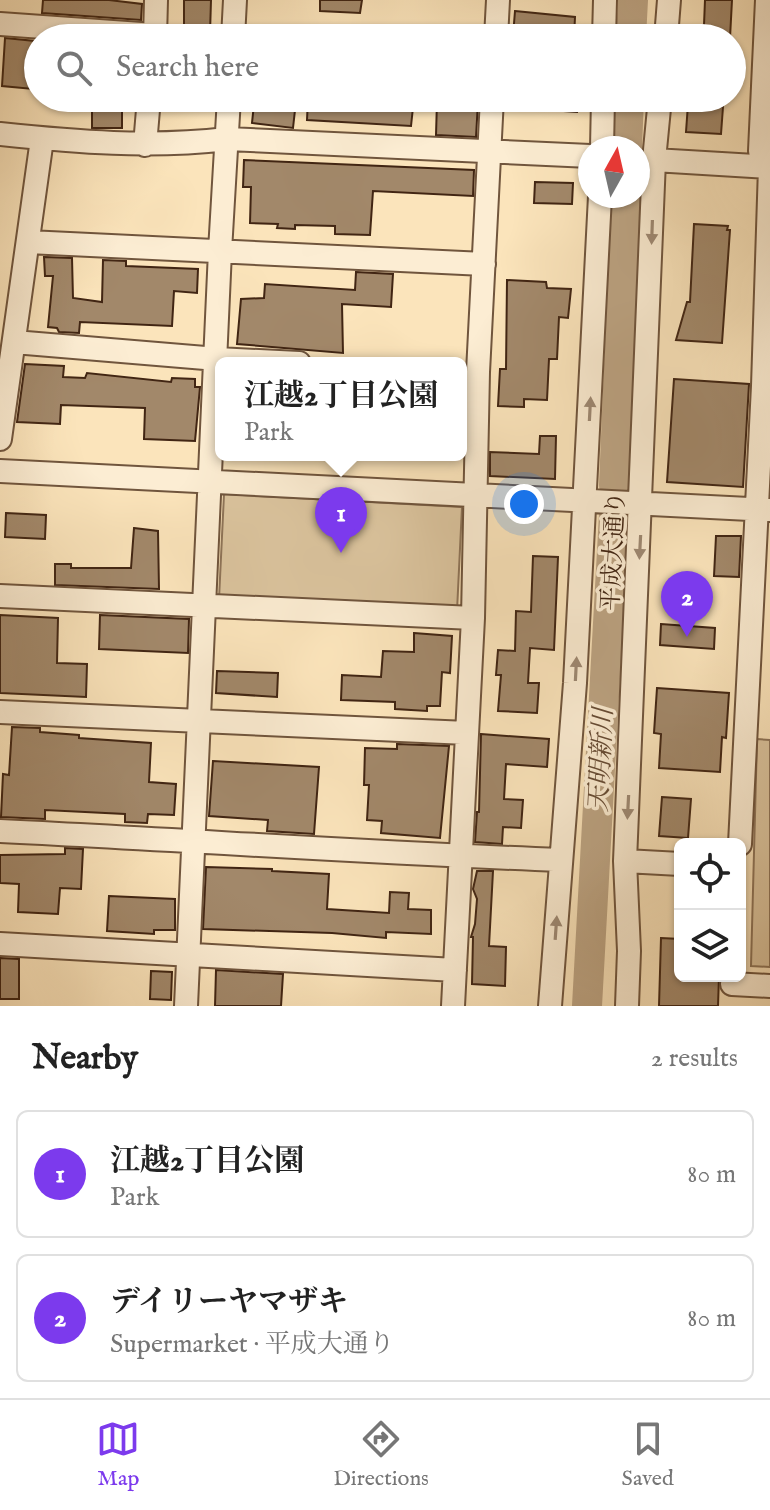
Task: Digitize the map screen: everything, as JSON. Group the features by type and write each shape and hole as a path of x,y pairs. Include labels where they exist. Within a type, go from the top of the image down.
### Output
{"street":[{"path":"155,24 156,0"},
{"path":"234,24 235,0"},
{"path":"497,24 498,0"},
{"path":"604,24 605,0"},
{"path":"667,24 669,0"},
{"path":"740,838 763,509 770,167 760,151 767,0"},
{"path":"0,24 24,26"},
{"path":"145,145 148,112"},
{"path":"217,357 228,112"},
{"path":"453,1006 477,495 469,371 484,264 491,112"},
{"path":"602,136 603,112"},
{"name":"平成大通り","path":"627,1006 629,951 625,861 636,503 659,112"},
{"path":"0,134 145,145 227,139 578,156"},
{"path":"0,439 42,139"},
{"path":"654,160 770,167"},
{"name":"平成大通り","path":"550,1006 591,500 600,208"},
{"path":"28,242 484,264"},
{"path":"14,342 215,359"},
{"path":"186,1006 215,400"},
{"path":"0,471 763,509"},
{"path":"0,596 473,618"},
{"path":"0,712 467,733"},
{"path":"0,831 461,858 560,860"},
{"path":"625,861 674,864"},
{"path":"0,944 455,970"},
{"path":"732,989 770,986"}],"shaded area":[{"path":"224,494 462,507 457,611 219,599"},
{"path":"757,739 770,740 770,967 751,966"}],"building":[{"path":"43,0 109,0 142,4 141,20 42,13"},
{"path":"184,0 211,0 210,24 184,24"},
{"path":"320,0 362,0 360,13 320,11"},
{"path":"705,0 732,0 731,24 704,24"},
{"path":"515,11 575,17 575,24 514,24"},
{"path":"5,38 24,40 24,88 2,86"},
{"path":"92,112 122,112 122,128 92,128"},
{"path":"253,112 295,112 293,128 252,123"},
{"path":"307,112 412,112 411,126 307,120"},
{"path":"437,112 477,112 476,137 436,135"},
{"path":"687,112 723,112 721,134 686,132"},
{"path":"244,160 474,170 473,196 373,191 370,235 335,234 335,226 277,228 278,224 250,223 251,187 243,187"},
{"path":"535,182 573,183 572,204 534,203"},
{"path":"694,224 728,226 727,230 730,230 722,343 676,340 687,302 690,302"},
{"path":"44,257 72,258 73,298 102,302 103,260 126,261 126,266 198,269 197,293 174,291 172,326 80,322 79,333 59,332 57,328 48,327 53,276 45,276"},
{"path":"356,272 393,274 391,307 342,304 343,353 237,344 241,299 264,298 265,284 355,290"},
{"path":"507,280 546,282 547,288 571,289 568,318 559,317 557,359 549,359 547,400 524,399 524,407 498,406 500,369 506,369"},
{"path":"25,364 64,366 63,377 85,378 87,373 171,382 172,378 195,379 195,387 200,387 195,441 144,439 145,408 61,405 60,424 17,422"},
{"path":"674,379 749,384 743,487 667,482"},
{"path":"540,436 556,436 555,479 490,476 490,452 539,454"},
{"path":"6,513 46,515 45,539 5,537"},
{"path":"134,528 158,531 159,589 55,585 55,564 71,564 71,568 131,568"},
{"path":"716,536 741,536 739,577 714,576"},
{"path":"533,556 558,557 554,650 530,648 528,683 539,683 537,713 498,711 501,675 496,675 498,650 515,651 516,611 531,612"},
{"path":"0,615 58,618 57,663 87,664 86,697 0,693"},
{"path":"100,615 189,619 188,653 99,649"},
{"path":"661,624 715,628 714,649 660,645"},
{"path":"414,633 452,636 450,673 442,672 440,706 427,706 427,711 395,709 395,702 341,700 342,675 381,677 383,651 414,652"},
{"path":"217,671 278,673 277,697 216,693"},
{"path":"657,688 729,693 720,772 659,768 661,734 654,733"},
{"path":"12,727 40,728 40,732 79,735 79,738 151,743 149,782 176,784 174,815 148,814 147,823 125,822 125,814 45,810 45,819 1,817 3,774 9,775"},
{"path":"481,734 549,739 547,767 506,764 504,799 523,800 521,828 503,827 502,844 475,842"},
{"path":"397,744 449,746 440,838 381,833 382,821 367,820 369,785 364,785 365,748 397,749"},
{"path":"213,761 319,767 314,834 267,831 268,820 209,816"},
{"path":"662,797 691,799 688,838 659,836"},
{"path":"65,848 83,849 81,889 60,888 58,914 18,912 19,884 0,883 0,855 65,854"},
{"path":"206,867 329,874 327,909 389,913 390,892 409,893 408,909 431,910 431,934 386,932 386,938 203,929"},
{"path":"477,871 493,871 489,946 506,947 505,986 472,984 471,937 477,899 473,889"},
{"path":"109,896 175,899 175,930 154,930 154,934 107,931"},
{"path":"661,938 674,939 674,982 719,982 718,1006 659,1006"},
{"path":"0,958 19,959 19,999 0,999"},
{"path":"216,970 283,974 281,1006 215,1006"},
{"path":"151,971 172,972 171,1000 150,999"}],"waterway":[{"name":"天明新川","path":"632,24 633,0"},
{"name":"天明新川","path":"627,136 628,112"},
{"name":"天明新川","path":"614,485 626,208"},
{"name":"天明新川","path":"587,1006 614,514"}],"place":[{"name":"江越2丁目公園","path":"341,553"},
{"name":"デイリーヤマザキ","path":"687,637"}]}
